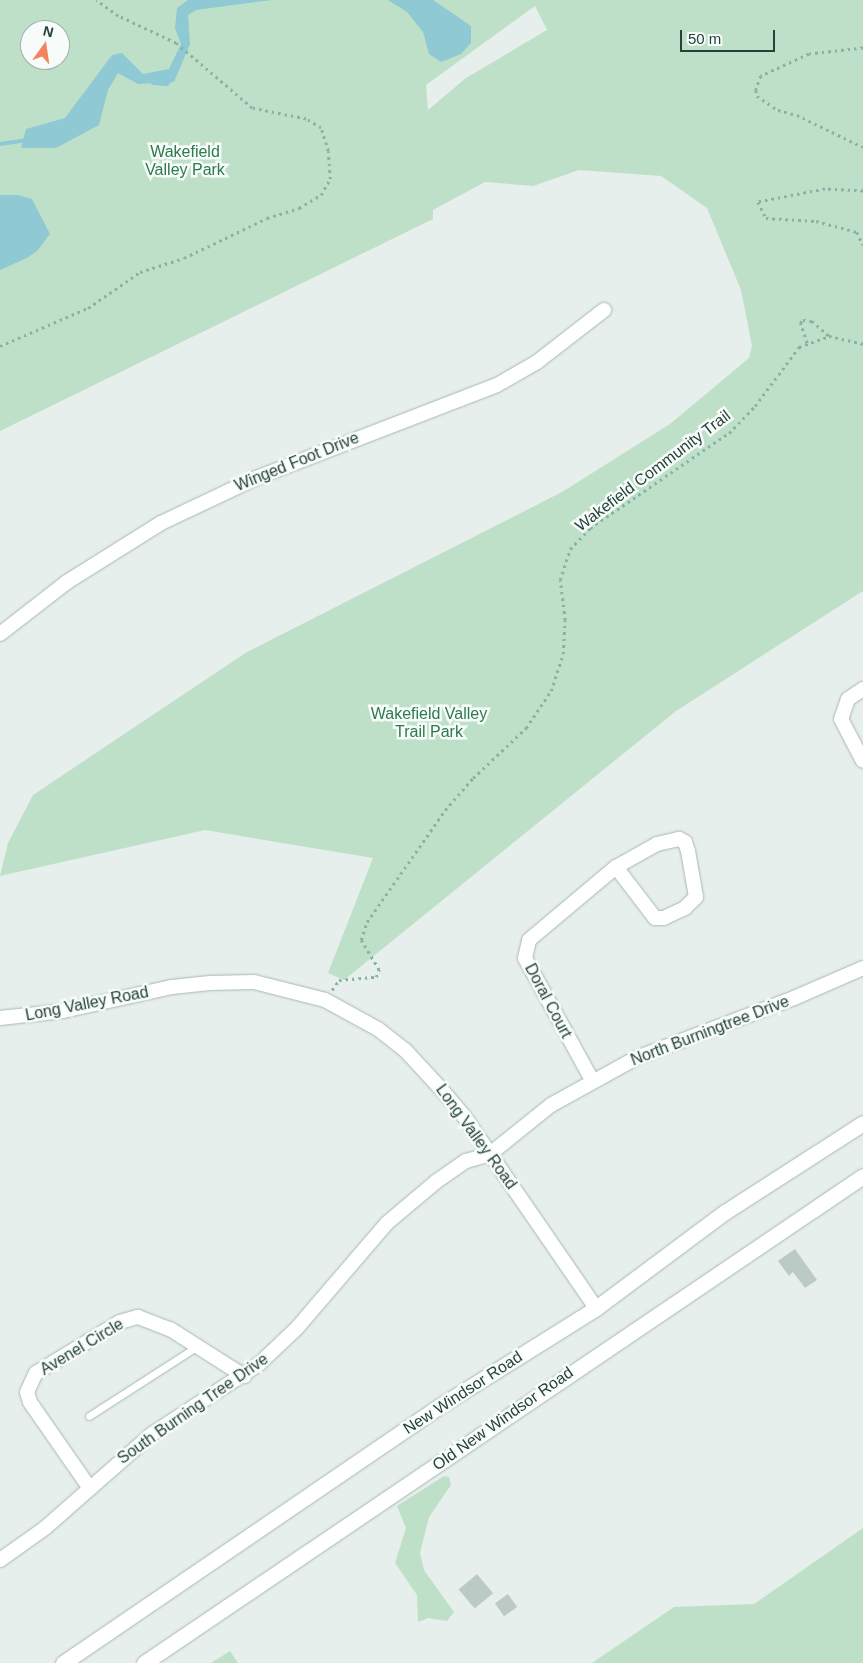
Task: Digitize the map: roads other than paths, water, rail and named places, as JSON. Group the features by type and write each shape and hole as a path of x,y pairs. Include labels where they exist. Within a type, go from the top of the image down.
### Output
{"main road":[{"name":"New Windsor Road","path":"63,1663 443,1404 596,1308 725,1212 863,1123"},
{"name":"Old New Windsor Road","path":"144,1663 863,1176"}],"street":[{"name":"Winged Foot Drive","path":"0,634 68,582 161,524 282,467 498,385 537,362 604,310"},
{"path":"863,689 848,699 841,719 863,761"},
{"name":"Doral Court","path":"592,1080 525,958 529,940 616,867 657,844 679,839 685,842 696,887 694,901 670,916 655,918 616,867"},
{"name":"North Burningtree Drive","path":"490,1154 551,1105 592,1080 665,1045 794,998 863,968"},
{"name":"Long Valley Road","path":"0,1018 63,1011 154,990 210,983 254,982 325,1000 378,1029 405,1050 458,1109 596,1308"},
{"name":"South Burning Tree Drive","path":"0,1560 45,1528 89,1487 152,1434 244,1376 297,1328 401,1208 466,1161 490,1154"},
{"name":"Avenel Circle","path":"89,1487 30,1402 27,1392 36,1373 64,1354 131,1318 150,1320 199,1345 244,1376"}],"lane":[{"path":"88,1416 199,1345"}],"water":[{"path":"188,0 272,0 196,10 188,15 190,44 174,82 138,84 118,73 108,90 99,125 56,148 21,148 26,129 65,118 112,55 122,53 143,74 169,69 181,44 175,28 177,8"},
{"path":"388,0 433,0 471,26 471,43 461,54 441,62 429,54 423,32 407,12"},
{"path":"0,195 18,195 32,199 50,234 38,250 27,258 0,270"}],"waterway":[{"path":"153,83 167,84 171,79"},
{"path":"0,144 28,140"}],"park label":[{"name":"Wakefield Valley Park","path":"185,161"},
{"name":"Wakefield Valley Trail Park","path":"429,723"}]}
